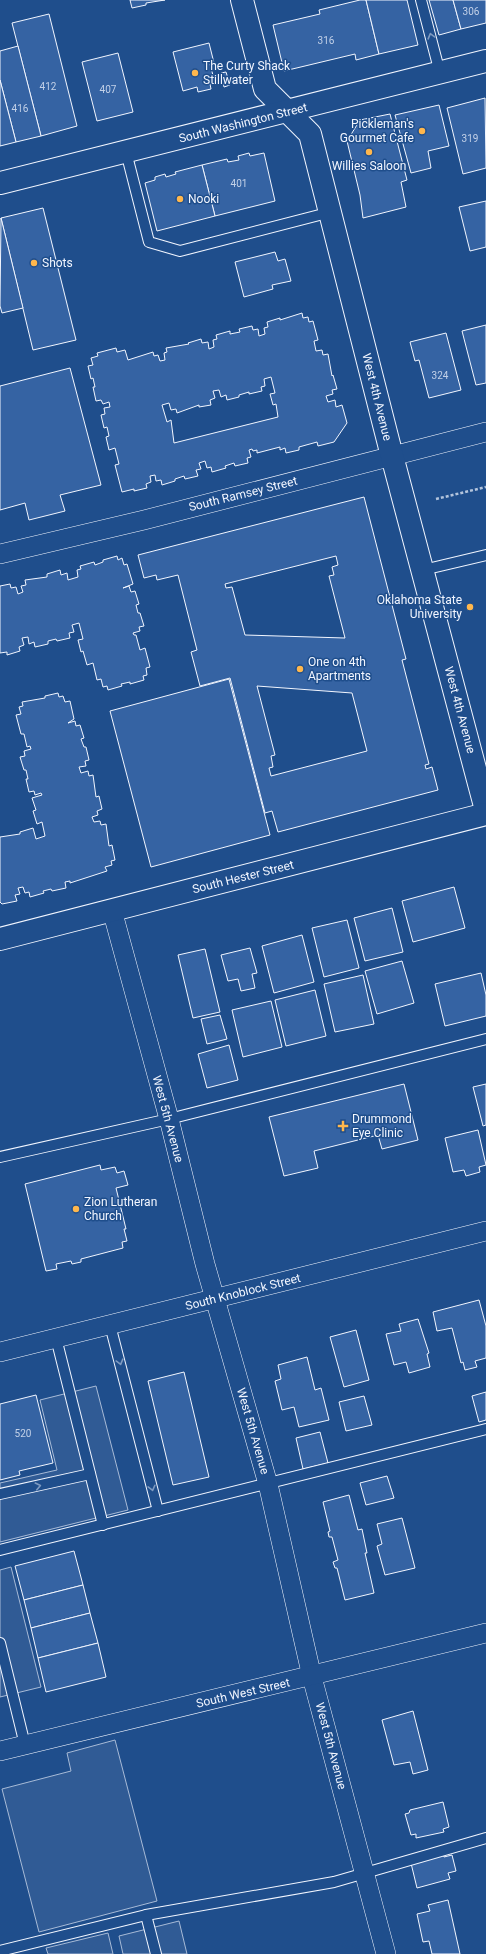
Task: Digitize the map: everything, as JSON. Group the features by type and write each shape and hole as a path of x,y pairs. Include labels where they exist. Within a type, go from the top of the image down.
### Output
{"street":[{"name":"West 4th Avenue","path":"242,0 265,89 310,134 392,456 486,810"},
{"name":"South Washington Street","path":"0,183 288,112 486,61"},
{"name":"South Ramsey Street","path":"0,554 152,518 486,432"},
{"name":"South Hester Street","path":"0,939 486,814"},
{"name":"West 5th Avenue","path":"112,910 169,1119 205,1264 216,1298 224,1333 268,1484 312,1676 386,1954"},
{"name":"South Knoblock Street","path":"0,1352 486,1231"},
{"name":"South West Street","path":"0,1752 486,1633"}],"lane":[{"path":"421,0 440,73"},
{"path":"126,152 149,242 180,250 331,212"},
{"path":"423,570 486,555"},
{"path":"0,1157 169,1119 486,1039"},
{"path":"110,1325 158,1511"},
{"path":"56,1338 103,1525"},
{"path":"0,1550 486,1429"},
{"path":"0,1494 90,1474"},
{"path":"0,1643 25,1745"},
{"path":"0,1951 146,1915 334,1882 486,1838"},
{"path":"146,1915 156,1954"}],"path":[{"path":"436,499 486,487"}],"shaded area":[{"path":"96,1386 128,1510 0,1542 0,1483 57,1470 40,1400"},
{"path":"11,1567 41,1687 0,1697 0,1570"},
{"path":"115,1740 157,1901 39,1932 2,1789 71,1771 67,1753"},
{"path":"179,1921 187,1954 123,1954 119,1936"},
{"path":"108,1933 113,1954 48,1954 46,1948"}],"building":[{"path":"130,0 165,0 146,3 146,5 132,8"},
{"path":"360,0 366,0 379,54 356,60 355,54 284,71 273,25 320,14 319,10"},
{"path":"366,0 407,0 418,45 379,54"},
{"path":"429,0 453,0 461,29 439,35"},
{"path":"453,0 486,0 486,23 461,29"},
{"path":"49,14 77,126 41,136 12,23"},
{"name":"The Curty Shack Stillwater","path":"209,43 214,63 210,64 215,83 210,84 211,89 198,92 197,87 183,91 173,52"},
{"path":"18,46 41,136 16,142 0,80 0,51"},
{"path":"118,53 133,112 97,121 82,62"},
{"path":"226,72 230,85 224,87 221,73"},
{"path":"0,80 16,142 0,146"},
{"path":"485,98 486,168 463,174 447,108"},
{"name":"Pickleman's Gourmet Cafe","path":"439,105 449,146 428,151 431,168 411,173 395,115"},
{"name":"Willies Saloon","path":"390,114 407,180 401,182 406,207 363,218 360,195 347,141 360,120"},
{"path":"249,153 250,156 264,153 275,201 215,216 202,165 227,159 228,162 239,160 238,156"},
{"name":"Nooki","path":"202,165 215,216 157,231 145,183 155,180 155,177 165,174 166,177 176,174 175,172"},
{"path":"486,201 486,247 470,251 459,207"},
{"name":"Shots","path":"43,208 76,340 33,350 1,218"},
{"path":"1,218 23,308 2,313 0,306"},
{"path":"275,252 278,261 285,259 291,281 272,285 273,289 244,297 235,262"},
{"path":"302,313 303,318 308,317 309,322 313,321 318,340 314,341 316,351 322,350 323,355 328,354 332,376 333,375 337,389 332,390 333,394 326,396 328,402 335,400 336,407 342,405 347,423 334,442 318,446 317,442 299,447 299,450 286,453 285,448 280,450 280,447 257,453 257,450 253,451 252,449 249,450 251,457 247,458 248,463 235,466 234,463 225,466 226,468 212,472 211,467 207,468 205,461 199,463 201,469 196,470 198,476 185,479 184,476 175,479 175,481 162,485 161,480 156,481 155,475 150,476 151,482 146,484 147,488 122,492 115,465 119,464 115,448 109,450 106,437 109,436 107,427 104,428 101,415 105,414 104,408 110,407 109,402 103,404 101,400 96,401 93,378 91,379 88,366 93,365 91,358 98,356 97,353 116,348 117,352 125,350 128,360 153,352 154,356 158,355 160,361 165,360 164,353 167,352 166,348 189,344 188,343 201,339 202,343 208,342 209,349 214,347 213,340 217,339 216,335 230,331 230,334 240,332 239,329 252,326 253,330 258,329 259,336 265,334 264,328 268,327 267,322 280,318 280,320","holes":["271,377 275,393 270,394 273,405 276,404 278,417 174,443 171,420 167,422 162,405 169,403 171,410 176,409 177,413 199,405 199,407 211,405 210,400 215,398 213,391 219,390 221,397 226,395 227,400 239,397 239,395 249,392 249,394 262,391 261,387 265,386 264,379"]},
{"path":"486,325 486,383 476,385 462,331"},
{"path":"446,333 461,390 429,398 419,360 415,361 410,342"},
{"path":"70,368 101,485 60,495 65,511 29,520 25,503 0,510 0,386"},
{"name":"One on 4th Apartments","path":"364,497 406,659 402,660 429,764 425,765 426,769 432,767 438,790 278,832 272,811 265,813 230,678 200,686 191,652 197,650 178,575 157,580 156,575 144,578 138,555","holes":["336,556 338,565 332,567 334,575 329,576 345,638 245,635 232,587 226,588 225,584","257,686 352,693 367,751 271,776 269,768 273,767 271,756 275,755"]},
{"path":"117,556 118,560 122,558 124,565 127,564 133,584 123,588 129,586 131,592 135,591 139,604 136,605 138,613 140,613 144,626 139,627 140,631 133,633 136,635 140,650 145,648 150,667 146,668 147,675 143,676 144,680 130,684 130,682 121,684 122,686 108,690 107,686 103,687 101,679 97,680 93,663 87,665 83,651 81,652 78,640 83,639 79,623 72,625 74,632 69,633 70,638 57,641 56,639 48,641 48,644 35,647 34,642 29,644 28,637 22,638 24,645 19,647 20,651 7,655 7,652 0,653 0,586 10,584 11,588 16,587 18,594 23,592 21,586 26,585 25,580 47,577 47,574 60,570 61,575 67,573 68,580 78,577 77,570 81,569 80,566 94,562 95,565 103,562 103,560"},
{"path":"229,679 270,835 151,867 110,711"},
{"path":"58,693 59,697 63,696 65,702 70,701 74,719 68,723 75,721 76,726 80,725 84,738 81,739 84,747 86,747 89,760 85,761 86,766 79,767 81,773 88,771 89,776 93,775 96,797 99,796 102,809 97,811 98,815 92,817 94,822 100,821 101,825 106,824 109,846 112,845 115,860 111,861 112,865 105,867 107,871 70,883 70,881 65,882 66,888 43,891 44,893 30,897 29,892 25,893 23,887 18,888 20,894 15,895 17,901 2,904 0,902 0,837 20,834 20,832 33,828 36,839 45,836 42,822 37,824 33,811 36,810 32,798 42,795 41,793 35,795 34,791 29,792 26,779 28,779 26,770 24,770 20,757 25,756 24,751 31,749 30,746 27,747 24,734 21,734 16,715 21,714 19,707 23,706 22,702 45,698 45,696"},
{"path":"454,887 465,928 413,942 402,901"},
{"path":"392,908 403,952 365,961 354,918"},
{"path":"347,920 359,968 324,977 312,928"},
{"path":"302,935 314,982 274,993 262,946"},
{"path":"250,948 257,973 252,974 255,988 241,991 238,979 228,981 221,955"},
{"path":"205,949 220,1012 193,1018 178,955"},
{"path":"402,961 414,1003 377,1014 365,971"},
{"path":"481,973 486,995 486,1016 445,1026 435,984"},
{"path":"363,975 374,1024 335,1032 324,984"},
{"path":"315,990 326,1036 286,1046 275,1000"},
{"path":"271,1001 282,1047 243,1057 232,1010"},
{"path":"220,1015 227,1039 207,1044 201,1019"},
{"path":"229,1045 238,1080 207,1088 198,1054"},
{"name":"Drummond Eye Clinic","path":"404,1084 418,1140 382,1149 378,1135 314,1151 318,1168 284,1176 269,1117"},
{"path":"486,1084 486,1125 483,1126 473,1087"},
{"path":"478,1130 486,1165 479,1167 480,1172 466,1176 464,1170 453,1172 445,1138"},
{"name":"Zion Lutheran Church","path":"100,1165 101,1170 115,1167 117,1173 124,1171 128,1185 116,1188 126,1229 124,1229 127,1241 122,1242 123,1248 81,1259 81,1262 72,1264 71,1261 56,1264 57,1269 46,1271 25,1184"},
{"path":"479,1300 486,1326 486,1358 475,1361 477,1367 465,1370 463,1362 461,1363 452,1328 437,1331 433,1312"},
{"path":"418,1319 429,1353 427,1354 430,1367 409,1373 406,1362 394,1365 386,1334 401,1331 399,1324"},
{"path":"356,1330 369,1380 344,1387 330,1337"},
{"path":"307,1357 315,1390 321,1388 329,1420 299,1427 294,1407 282,1410 275,1381 281,1379 278,1365"},
{"path":"184,1372 209,1477 173,1485 148,1381"},
{"path":"486,1392 486,1420 479,1422 472,1396"},
{"path":"36,1395 53,1463 19,1471 20,1475 0,1480 0,1404"},
{"path":"364,1396 372,1425 346,1431 339,1402"},
{"path":"320,1432 328,1463 303,1469 296,1438"},
{"path":"387,1476 394,1498 366,1505 360,1483"},
{"path":"349,1495 358,1530 362,1529 367,1553 365,1553 374,1593 345,1600 337,1568 335,1568 333,1562 338,1560 332,1537 329,1537 328,1532 330,1531 323,1502"},
{"path":"402,1518 415,1568 385,1575 377,1546 382,1544 377,1524"},
{"path":"74,1551 83,1585 24,1600 15,1566"},
{"path":"83,1585 90,1613 31,1628 24,1600"},
{"path":"90,1613 98,1643 38,1658 31,1628"},
{"path":"98,1643 106,1677 46,1692 38,1658"},
{"path":"413,1711 428,1770 413,1774 410,1762 394,1765 382,1720"},
{"path":"443,1802 449,1827 443,1829 444,1832 416,1838 416,1834 411,1835 405,1814 409,1813 410,1810"},
{"path":"442,1850 444,1857 452,1855 456,1871 448,1873 450,1879 417,1888 410,1859"},
{"path":"448,1900 460,1954 432,1954 429,1941 423,1942 417,1914 430,1911 428,1905"}],"place":[{"name":"The Curty Shack Stillwater","path":"195,73"},
{"name":"Pickleman's Gourmet Cafe","path":"422,131"},
{"name":"Willies Saloon","path":"369,152"},
{"name":"Nooki","path":"180,199"},
{"name":"Shots","path":"34,263"},
{"name":"Oklahoma State University","path":"470,607"},
{"name":"One on 4th Apartments","path":"300,669"},
{"name":"Drummond Eye Clinic","path":"343,1126"},
{"name":"Zion Lutheran Church","path":"76,1209"}]}
